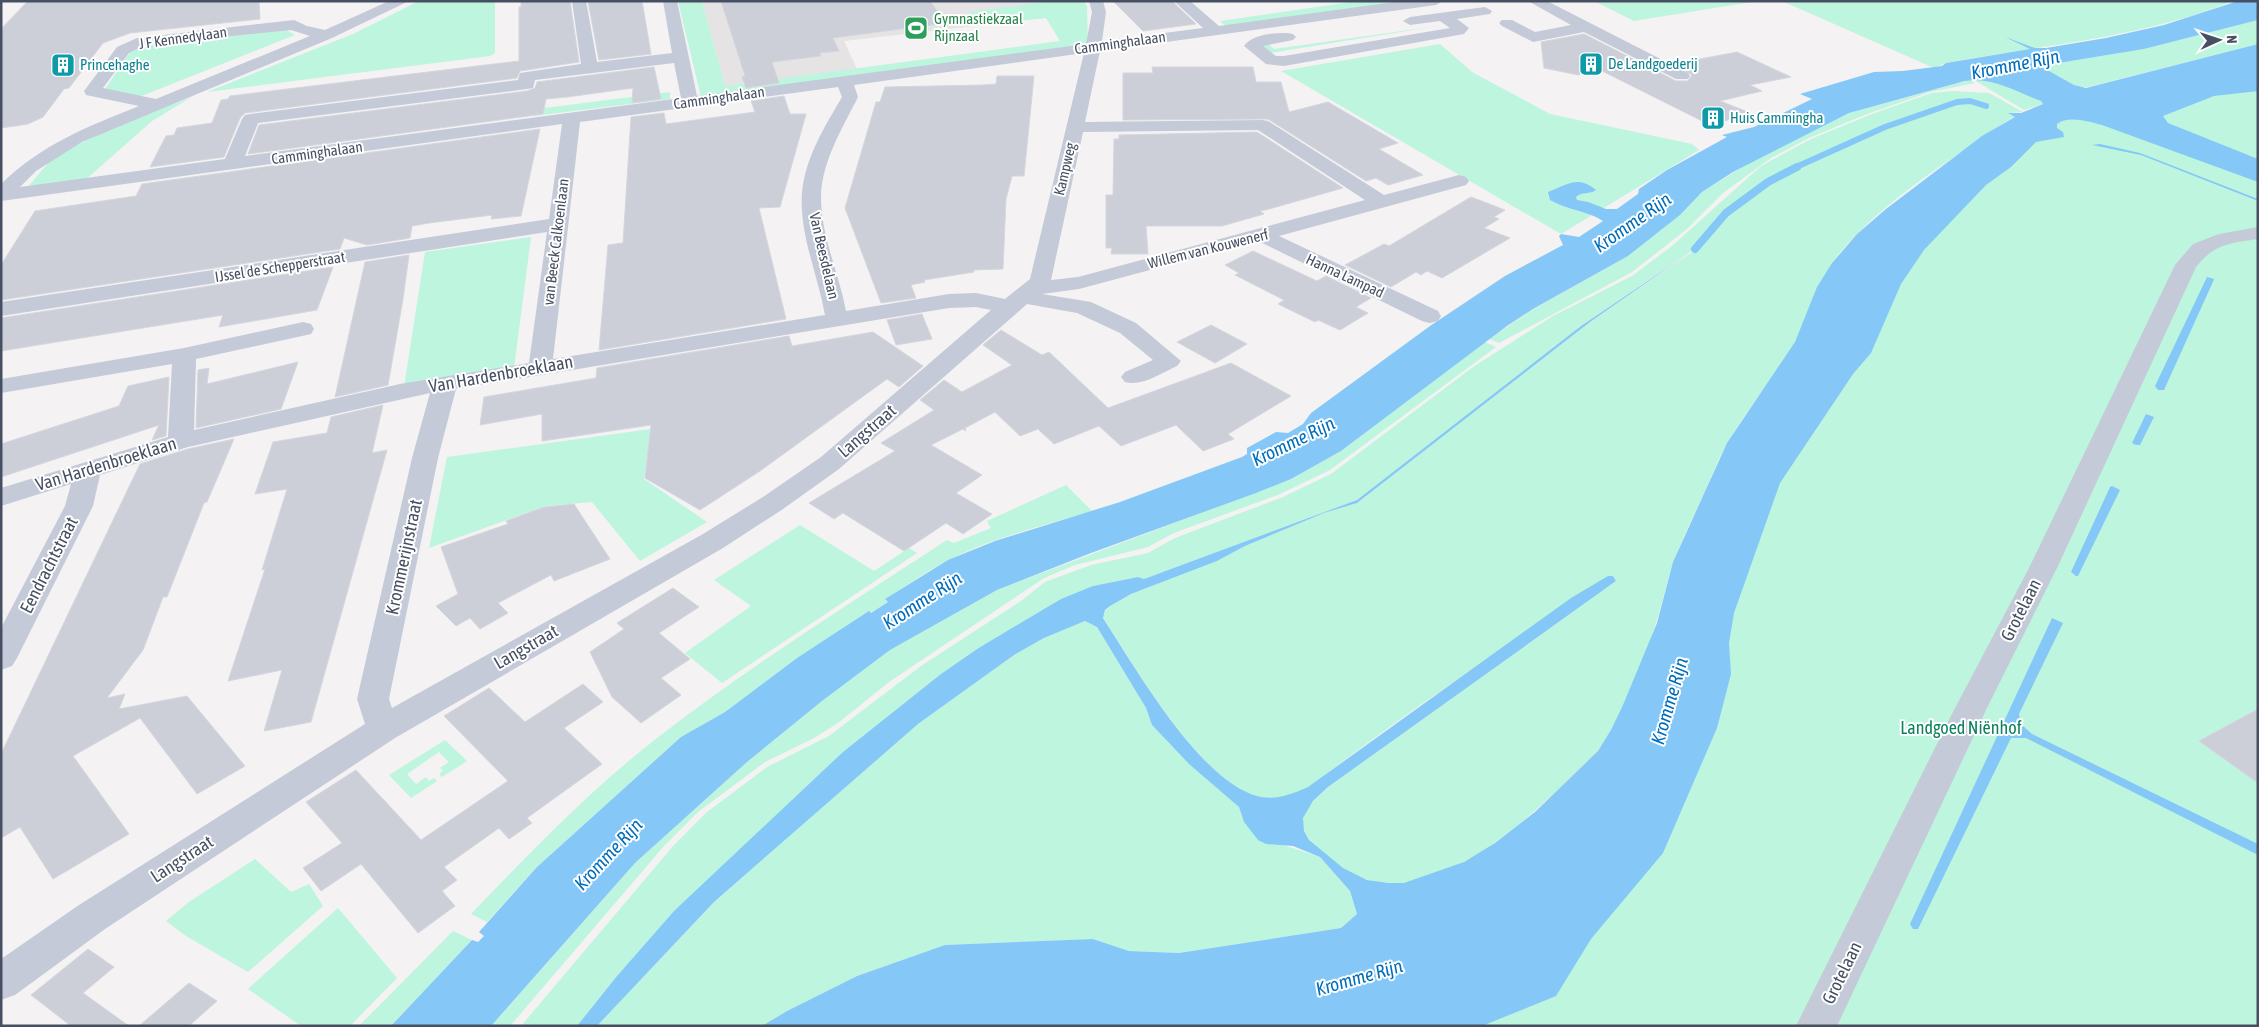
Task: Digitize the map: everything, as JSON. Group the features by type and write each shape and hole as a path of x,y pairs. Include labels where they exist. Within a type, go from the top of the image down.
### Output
{"street":[{"path":"1,195 29,167 76,138 154,104 328,35 402,1"},
{"path":"579,1 590,68"},
{"path":"670,1 690,102"},
{"name":"Kampweg","path":"1021,297 1040,280 1093,49 1099,12 1096,1"},
{"path":"1181,1 1215,30"},
{"name":"Camminghalaan","path":"1,195 1093,49 1215,30 1436,1"},
{"path":"1535,1 1682,76"},
{"path":"1395,23 1443,17 1478,7 1500,6"},
{"path":"1478,7 1532,37 1586,27"},
{"path":"1507,23 1559,13"},
{"path":"1300,36 1261,41 1252,46 1272,60 1284,61 1459,31 1461,28 1458,25 1443,17"},
{"name":"J F Kennedylaan","path":"154,104 92,92 123,50 142,41 294,25 302,30 328,35"},
{"path":"1497,35 1522,31"},
{"path":"232,165 251,119 527,84 526,76 682,57"},
{"name":"Van Beesdelaan","path":"837,320 812,206 815,179 824,145 850,96 844,81"},
{"name":"van Beeck Calkoenlaan","path":"540,367 572,118"},
{"path":"1074,127 1262,126 1381,202"},
{"name":"Willem van Kouwenerf","path":"1021,297 1261,236 1459,181"},
{"name":"IJssel de Schepperstraat","path":"1,310 558,224"},
{"name":"Grotelaan","path":"1816,1026 1970,710 2043,568 2186,265 2200,248 2226,238 2258,233"},
{"name":"Hanna Lampad","path":"1261,236 1430,316"},
{"path":"1021,297 1083,307 1128,328 1169,361 1133,377"},
{"name":"Van Hardenbroeklaan","path":"1,497 181,441 400,391 948,301 1021,297"},
{"name":"Langstraat","path":"1,982 92,918 384,729 713,541 773,503 830,463 1021,297"},
{"path":"1,386 184,355 302,329"},
{"path":"181,441 184,355"},
{"name":"Krommerijnstraat","path":"384,729 373,699 425,458 445,384"},
{"name":"Eendrachtstraat","path":"1,658 79,506 88,469"}],"shaded area":[{"path":"702,1 1060,1 1045,18 844,41 857,69 725,86"}],"green space":[{"path":"419,1 495,1 495,53 490,56 207,92 353,34"},
{"path":"678,1 702,1 725,86 1060,41 1046,18 978,25 968,12 1055,1 1083,1 1087,6 1088,44 701,97"},
{"path":"1358,1 1426,1 1229,29 1220,21"},
{"path":"1594,1 1758,1 1634,21"},
{"path":"1782,1 2233,1 2163,24 2091,39 1946,63 1934,68"},
{"path":"2258,20 2258,44 2088,87 2078,87 2039,67 2144,49"},
{"path":"1438,26 1270,53 1259,46 1268,44 1274,49"},
{"path":"285,29 295,35 139,97 105,89 131,51 147,45"},
{"path":"1440,44 1472,72 1550,114 1692,144 1699,150 1561,234 1281,71"},
{"path":"1970,80 1975,83 1930,92 1867,114 1809,138 1771,158 1723,193 1687,229 1632,272 1499,343 1489,339 1534,309 1628,256 1680,215 1702,192 1754,160 1849,113"},
{"path":"1974,80 2003,84 2041,101 2043,104 2024,110"},
{"name":"Landgoed Niënhof","path":"2258,89 2258,1026 1062,1026 1562,925 1856,279 2056,121"},
{"path":"1953,91 1989,93 2023,112 2009,113 2015,117 1919,181 1860,231 1834,260 1821,283 1794,344 1724,448 1677,553 1645,654 1631,691 1614,726 1597,752 1535,811 1516,827 1474,856 1428,877 1400,884 1382,883 1360,877 1327,857 1308,838 1304,829 1303,819 1310,806 1328,787 1616,581 1613,576 1376,736 1311,786 1296,793 1276,798 1256,796 1234,785 1212,768 1170,719 1103,617 1105,611 1131,594 1217,561 1245,546 1324,513 1357,503 1590,322 1694,249 1581,326 1357,500 1144,579 1138,577 1093,586 977,649 941,674 674,911 617,976 577,1026 521,1026 674,845 707,812 767,767 829,736 921,666 1021,601 1045,582 1091,565 1148,553 1175,538 1283,497 1331,474 1473,367 1553,316 1632,276 1672,246 1761,166 1811,139 1872,114 1932,93"},
{"path":"670,92 670,99 534,116 537,109"},
{"path":"190,98 152,121 83,182 27,188 54,156 131,119"},
{"path":"531,237 514,368 404,387 425,252"},
{"path":"1485,342 1496,347 1330,470 1280,494 1174,533 1148,547 1075,565 1044,578 889,682 838,723 814,738 765,762 698,812 664,846 510,1026 491,1026 635,863 747,762 822,701 890,650 997,590 1291,479 1341,451"},
{"path":"651,429 644,479 707,522 640,561 592,502 545,506 429,548 447,457"},
{"path":"1066,485 1092,511 981,545 915,579 885,600 888,602 797,658 725,712 681,737 537,867 487,922 471,914 558,825 604,782 652,742 723,689 947,540 954,543 991,528 987,521"},
{"path":"800,525 874,571 909,548 917,553 722,683 685,653 751,606 714,580"},
{"path":"1085,621 1097,627 1146,708 1152,725 1189,764 1239,807 1244,822 1283,845 1320,857 1350,891 1357,914 1341,928 1179,953 1129,951 1093,939 945,945 857,976 787,1011 762,1026 597,1026 714,902 918,724 1014,655 1044,638"},
{"path":"445,740 467,761 442,777 439,774 443,771 440,768 449,762 439,752 407,774 416,784 426,777 429,781 434,778 437,781 411,798 389,775"},
{"path":"255,859 291,892 309,884 323,906 248,972 186,936 166,921 189,902"},
{"path":"338,908 397,978 350,1026 301,1026 248,989"},
{"path":"453,931 472,940 391,1026 359,1026"}],"water":[{"name":"Kromme Rijn","path":"2238,1 2258,1 2258,20 2144,49 2040,66 2074,85 2086,88 2258,44 2258,91 2214,96 2163,116 2168,123 2258,159 2258,182 2102,125 2079,120 2062,121 2057,124 2057,128 2063,132 2064,137 2036,142 2011,167 1986,185 1924,250 1901,284 1871,353 1853,374 1780,483 1734,613 1729,643 1731,674 1717,728 1663,853 1591,939 1556,996 1482,1026 762,1026 787,1011 857,976 945,945 1093,939 1129,951 1179,953 1341,928 1357,914 1350,891 1320,857 1293,846 1266,844 1258,840 1244,822 1239,807 1189,764 1152,725 1146,708 1097,627 1085,621 1044,638 1014,655 918,724 714,902 597,1026 577,1026 617,976 674,911 843,752 941,674 977,649 1061,599 1093,586 1138,577 1144,579 1357,500 1581,326 1695,249 1590,322 1357,503 1324,513 1245,546 1217,561 1131,594 1105,610 1103,618 1150,692 1191,746 1235,786 1257,796 1270,798 1290,794 1308,787 1571,598 1608,576 1613,576 1616,581 1328,787 1313,801 1303,818 1304,831 1309,840 1343,868 1367,880 1388,883 1404,883 1464,862 1495,843 1535,812 1598,751 1611,730 1657,623 1673,562 1727,443 1795,342 1817,287 1832,263 1857,234 1886,209 1982,136 2015,117 2008,113 2021,113 2043,104 2041,101 1995,83 1975,80 1965,81 1849,113 1733,172 1702,192 1680,215 1628,256 1533,309 1507,326 1341,451 1291,479 997,590 890,650 822,701 747,762 635,863 491,1026 391,1026 472,940 478,942 484,936 479,932 537,867 681,737 725,712 797,658 869,611 871,613 888,602 885,599 948,560 995,541 1120,502 1242,457 1247,454 1247,448 1276,432 1288,433 1303,424 1311,413 1430,326 1505,276 1563,245 1559,236 1561,234 1579,237 1603,221 1590,214 1550,200 1548,192 1573,182 1584,183 1596,190 1578,195 1576,197 1577,200 1606,209 1617,209 1638,194 1639,189 1667,170 1727,137 1722,135 1754,127 1812,99 1800,94 1874,72 1903,71 1942,66 1946,63 2030,49 2005,37 2035,48 2046,48 2106,38 2164,25"},
{"path":"2100,144 2140,153 2258,199 2258,201 2141,155 2092,145"},
{"path":"2207,277 2214,279 2212,284 2164,390 2158,390 2155,386"},
{"path":"2146,414 2154,417 2140,445 2136,445 2132,443"},
{"path":"2112,486 2120,490 2078,576 2076,576 2071,572"},
{"path":"2052,618 2063,623 2019,714 2021,724 2032,734 2258,844 2258,855 2026,738 2011,738 1918,929 1913,929 1910,924"}],"building":[{"path":"28,1 259,1 260,19 130,33 103,43 69,88 64,89 43,117 28,124 1,128 1,29"},
{"path":"521,1 570,1 579,62 520,71 517,78 245,113 240,118 224,157 150,167 166,136 174,135 177,128 212,123 221,100 228,99 230,96 519,61 519,7 521,7"},
{"path":"588,1 642,1 651,54 599,60"},
{"path":"721,1 930,1 946,23 833,38 839,51 820,53 821,56 772,62 779,83 746,88 742,77 745,76"},
{"path":"1113,1 1172,1 1196,24 1143,31"},
{"path":"1584,34 1676,81 1688,81 1692,75 1674,64 1737,52 1791,77 1750,85 1762,91 1720,101 1748,112 1712,126 1594,67 1578,75 1544,68 1541,42"},
{"path":"654,67 661,99 632,103 633,88 546,99 543,114 248,154 259,125 527,91 535,88 537,82"},
{"path":"1152,67 1253,67 1256,82 1281,82 1289,112 1328,102 1398,143 1379,149 1423,175 1388,185 1376,178 1366,181 1268,119 1123,120 1123,73 1153,73"},
{"path":"997,76 1034,76 1024,176 1012,176 1006,199 1003,269 974,270 974,272 924,280 925,282 911,285 916,298 881,303 845,208 876,102 880,102 885,87 996,84"},
{"path":"784,96 790,114 806,114 780,207 759,208 786,319 599,350 608,245 623,243 631,117 664,113 666,124 755,112 751,101"},
{"path":"540,129 521,216 491,219 492,215 429,223 412,226 410,238 367,245 344,238 340,249 1,300 1,265 35,211 136,196 142,184"},
{"path":"1257,132 1343,188 1260,211 1264,214 1222,226 1146,226 1148,254 1111,254 1112,248 1106,248 1106,195 1113,195 1114,139 1119,139 1119,135"},
{"path":"1471,197 1505,210 1494,217 1499,219 1484,228 1510,238 1442,278 1427,271 1421,275 1416,272 1391,287 1345,265 1384,244 1389,246"},
{"path":"1253,251 1317,281 1326,276 1371,298 1356,307 1368,313 1340,330 1318,320 1315,322 1278,304 1284,300 1235,275 1239,273 1225,265"},
{"path":"409,255 388,385 335,397 365,262"},
{"path":"333,267 317,310 219,327 223,315 1,351 1,318"},
{"path":"922,314 932,339 896,345 887,320"},
{"path":"1211,325 1247,344 1215,363 1177,342"},
{"path":"1001,330 1042,355 1049,352 1108,408 1231,363 1291,396 1228,434 1234,439 1203,451 1176,425 1121,446 1099,426 1054,444 1038,429 1020,436 995,412 965,428 966,431 963,429 931,445 982,475 956,493 992,514 963,534 946,523 904,551 843,513 834,519 809,503 895,451 881,443 934,410 920,400 944,380 962,392 1012,365 983,345"},
{"path":"873,332 923,366 899,387 887,379 760,471 700,510 645,478 651,425 542,441 542,414 480,425 484,397 596,378 597,368 789,336 792,346"},
{"path":"298,362 281,409 196,428 198,370 209,368 207,384"},
{"path":"169,377 166,436 152,440 159,425 1,477 1,444 119,406 128,386"},
{"path":"383,405 372,453 387,450 311,722 264,731 282,670 228,681 265,569 262,570 287,489 255,494 273,442 327,433 331,417"},
{"path":"234,439 207,502 204,503 167,597 163,597 143,650 107,698 125,694 119,709 187,696 245,766 197,794 140,718 73,756 129,834 53,879 20,827 1,838 1,754 140,464 188,449"},
{"path":"574,504 610,559 554,581 551,575 498,603 508,613 480,629 470,618 456,626 436,606 458,594 441,547 508,524 506,521 544,507"},
{"path":"673,588 699,607 659,633 690,659 661,678 681,695 641,723 612,697 590,652 624,629 617,623"},
{"path":"583,684 603,702 564,728 602,764 527,818 532,823 509,839 499,828 444,867 457,880 442,891 455,906 418,933 361,864 321,891 303,868 342,843 306,802 356,770 421,840 508,781 444,716 489,688 525,722"},
{"path":"2258,709 2258,783 2199,741"},
{"path":"88,949 114,967 83,993 129,1026 71,1026 31,995"},
{"path":"189,983 217,1001 189,1026 139,1026"}],"waterway":[{"path":"1794,168 1885,127 1957,102 1970,101 1986,106"},
{"path":"1695,249 1726,213 1768,182 1797,167"}],"place":[{"name":"Gymnastiekzaal Rijnzaal","path":"916,28"},
{"name":"De Landgoederij","path":"1591,64"},
{"name":"Princehaghe","path":"63,65"},
{"name":"Huis Cammingha","path":"1713,118"}]}
